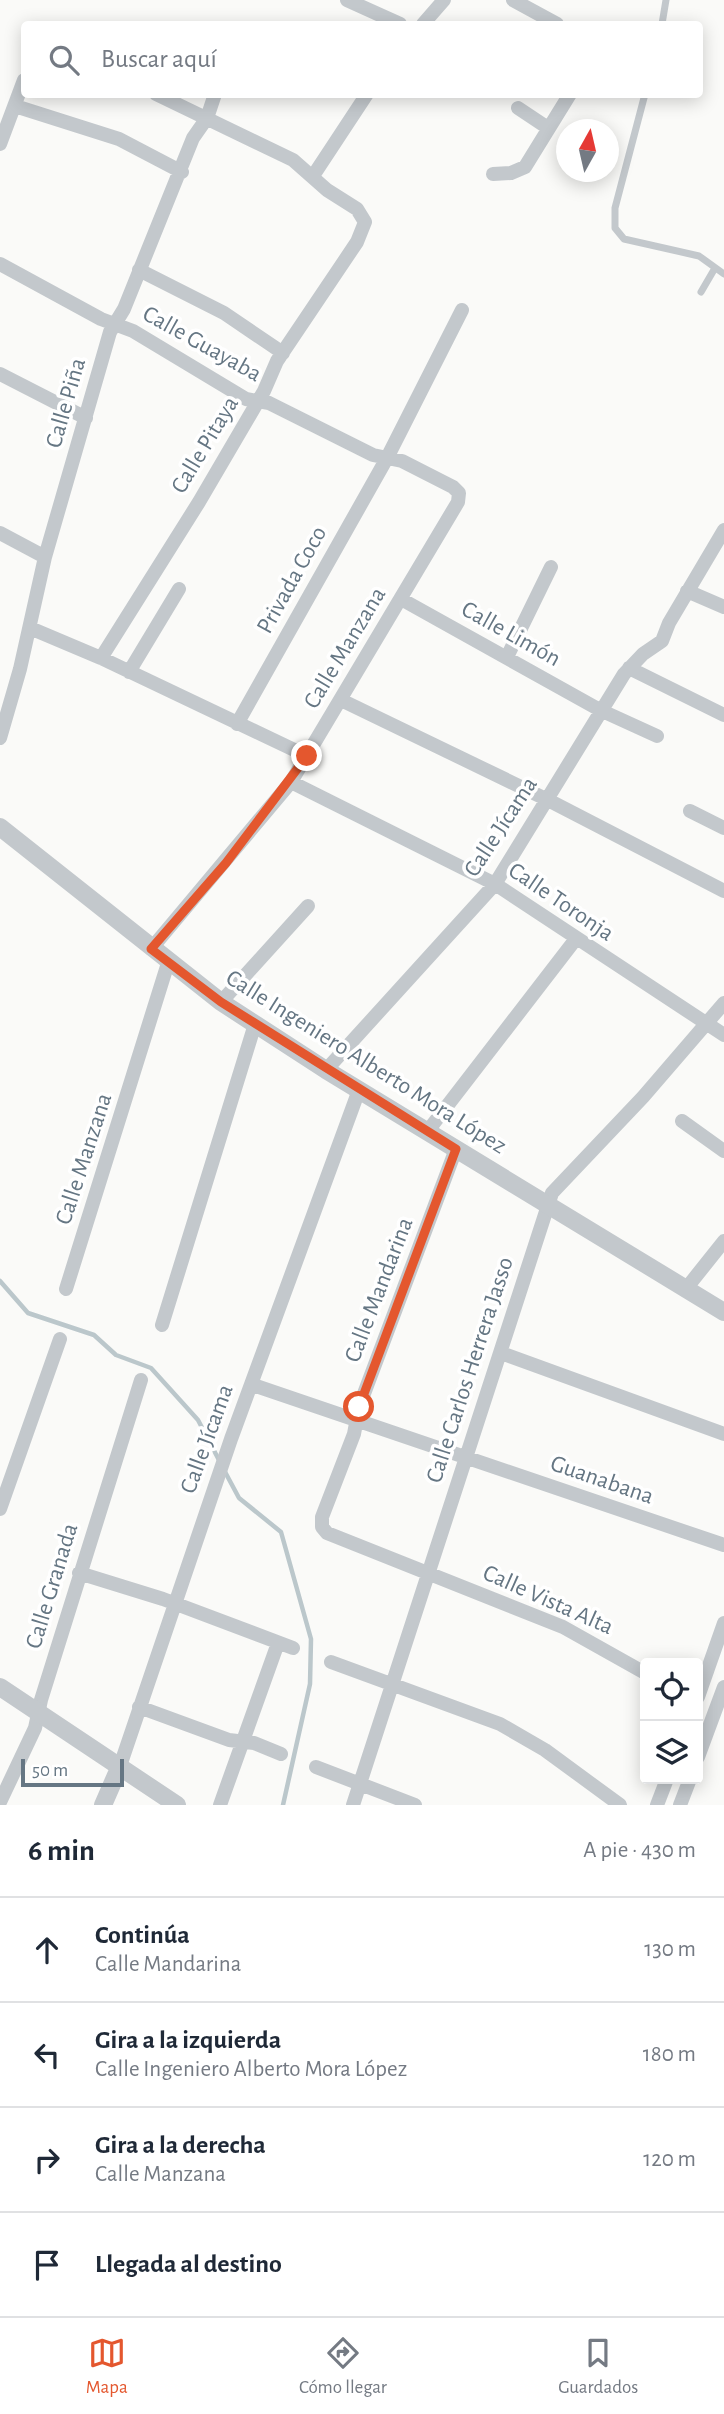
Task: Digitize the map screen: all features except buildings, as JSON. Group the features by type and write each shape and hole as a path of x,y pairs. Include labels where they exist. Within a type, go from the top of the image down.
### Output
{"street":[{"path":"347,0 393,21"},
{"path":"426,21 444,0"},
{"path":"513,0 546,21"},
{"path":"0,144 21,89"},
{"path":"164,98 293,160 313,176 364,98"},
{"name":"Calle Piña","path":"0,738 30,628 45,557 114,324 124,309 182,172 193,138 206,118 214,98"},
{"path":"493,174 511,173 525,167 533,158 567,98"},
{"path":"15,106 119,139 182,172"},
{"path":"518,108 548,128"},
{"name":"Calle Pitaya","path":"101,658 258,401 284,353 365,228 365,218 313,176"},
{"name":"Calle Guayaba","path":"0,264 114,324 133,331 246,399 269,403 373,455 402,461 453,487 459,493"},
{"path":"139,270 224,313 284,353"},
{"name":"Privada Coco","path":"237,724 387,458 462,310"},
{"path":"0,374 86,418"},
{"name":"Calle Manzana","path":"151,949 291,782 458,502 459,493"},
{"name":"Calle Jícama","path":"326,1070 495,884 600,710 629,668 662,641 687,591 724,530"},
{"path":"0,533 45,557"},
{"path":"507,657 551,567"},
{"path":"129,672 179,589"},
{"path":"687,591 724,607"},
{"name":"Calle Limón","path":"401,599 600,710 657,736"},
{"path":"30,628 101,658 307,756"},
{"path":"629,668 724,715"},
{"path":"341,700 548,800 724,891"},
{"name":"Calle Toronja","path":"291,782 495,884 575,940 724,1035"},
{"path":"690,811 724,828"},
{"name":"Calle Ingeniero Alberto Mora López","path":"0,827 168,963 221,1002 326,1070 724,1312"},
{"path":"221,1002 308,906"},
{"path":"427,1132 575,940"},
{"name":"Calle Manzana","path":"66,1289 168,963"},
{"name":"Calle Carlos Herrera Jasso","path":"353,1805 548,1203 558,1186 643,1097 724,1003"},
{"path":"162,1325 255,1024"},
{"name":"Calle Jícama","path":"103,1805 120,1766 231,1439 359,1090"},
{"path":"682,1121 724,1151"},
{"name":"Calle Mandarina","path":"322,1527 322,1517 354,1434 356,1420 456,1149"},
{"path":"685,1290 724,1241"},
{"path":"0,1509 60,1339"},
{"path":"501,1353 646,1403 724,1434"},
{"name":"Calle Granada","path":"0,1802 39,1714 79,1573 141,1380"},
{"name":"Guanabana","path":"253,1385 724,1545"},
{"name":"Calle Vista Alta","path":"322,1527 327,1533 563,1627 640,1670"},
{"path":"79,1573 176,1604 293,1648"},
{"path":"703,1685 724,1623"},
{"path":"220,1805 278,1643"},
{"path":"331,1662 500,1724 545,1750 620,1805"},
{"path":"0,1687 177,1805"},
{"path":"703,1747 720,1713 724,1687"},
{"path":"703,1703 720,1713"},
{"path":"139,1707 281,1754"},
{"path":"316,1767 415,1805"},
{"path":"657,1805 665,1784"},
{"path":"680,1805 688,1784"}],"lane":[{"path":"662,21 666,0"},
{"path":"644,98 615,208 615,229 624,239 692,254 724,274"},
{"path":"701,292 715,268"}],"waterway":[{"path":"0,1281 28,1313 94,1335 116,1355 151,1368 198,1420 220,1462"},
{"path":"224,1470 239,1498 281,1532 311,1639 310,1684 283,1805"}],"route":[{"path":"307,756 291,782 226,863 151,949 221,1002 456,1149 359,1407"}]}
